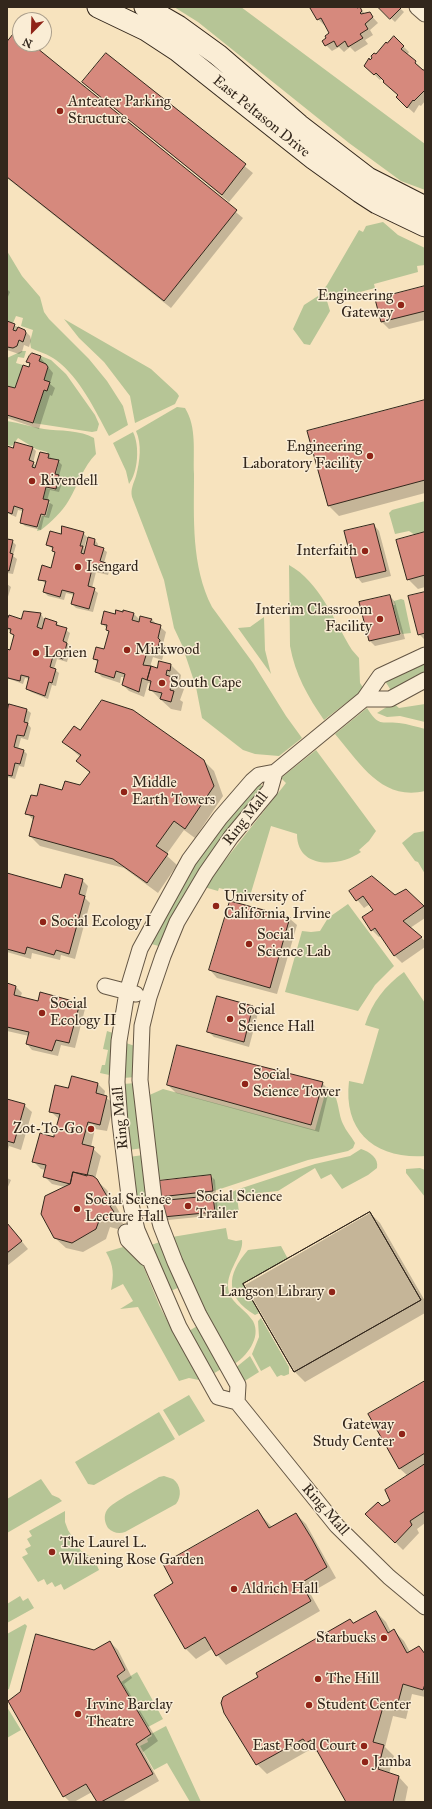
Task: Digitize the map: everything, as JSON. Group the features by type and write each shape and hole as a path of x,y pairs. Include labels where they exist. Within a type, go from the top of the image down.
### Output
{"main road":[{"name":"East Peltason Drive","path":"98,7 146,30 178,51 314,160 377,203 425,226"},
{"name":"East Peltason Drive","path":"145,7 178,26 218,55 299,125 362,173 389,190 425,207"}],"street":[{"path":"417,7 425,14"},
{"path":"275,772 363,700 380,676 425,655"},
{"path":"363,700 390,699 425,680"},
{"name":"Ring Mall","path":"237,1402 238,1385 199,1315 175,1262 161,1226 154,1200 140,1080 142,1026 149,997 163,956 177,922 206,873 231,837 270,790 275,772 259,775 252,780 220,818 189,860 144,940 138,954 127,992 119,1041 118,1082 120,1122 129,1196 137,1230 179,1328 218,1397 237,1402 336,1526 389,1577 425,1607"},
{"path":"105,986 149,997"},
{"path":"126,1232 128,1240 150,1261"}],"green space":[{"path":"174,7 241,7 425,144 425,190 401,181 349,143 198,22"},
{"path":"383,222 398,235 425,248 425,265 417,266 418,272 374,284 375,288 327,301 330,311 310,345 304,344 293,329 304,305 318,296 327,285 359,230 363,232 366,226"},
{"path":"7,251 22,276 40,297 44,312 49,319 89,359 107,381 123,406 128,425 109,436 80,385 65,367 53,358 31,348 30,342 33,330 21,326 23,318 16,316 13,323 7,321"},
{"path":"64,319 151,369 177,393 179,396 175,404 135,423 130,396 104,362 79,338"},
{"path":"22,351 26,351 24,358 18,357 16,363 23,365 15,388 7,386 7,358"},
{"path":"41,356 51,360 66,374 95,415 99,424 97,431 92,432 33,423 44,390 47,391 49,382 44,380 48,367 46,364 39,361"},
{"path":"177,407 185,408 189,415 193,431 195,542 200,575 205,591 212,607 253,663 286,716 302,738 279,756 255,754 243,750 202,718 196,687 182,645 174,628 164,580 132,497 132,489 140,453 136,431"},
{"path":"7,421 44,429 76,432 89,435 94,438 96,454 84,470 63,509 41,530 37,531 42,516 46,516 50,502 43,500 46,488 55,490 60,476 56,474 59,462 50,458 47,452 36,449 18,438 12,446 7,445"},
{"path":"133,432 137,444 137,459 134,473 129,484 126,471 113,443"},
{"path":"425,501 425,532 415,535 409,531 395,534 389,513 392,510"},
{"path":"289,565 300,572 318,592 352,650 359,658 360,683 364,689 324,720 303,685 292,656 290,646"},
{"path":"401,599 404,600 411,633 402,634 400,629 393,605 395,605 394,601"},
{"path":"264,617 265,650 271,674 238,628 250,627"},
{"path":"425,660 425,675 392,692 385,681"},
{"path":"393,703 399,708 425,704 425,722 400,716 387,717 377,713"},
{"path":"367,708 377,721 402,723 425,729 425,791 410,793 396,790 384,785 363,767 335,734"},
{"path":"316,750 376,831 369,841 359,850 361,852 342,861 321,862 304,854 299,846 297,834 271,826 250,896 219,888 218,891 204,887 286,783 281,778"},
{"path":"258,782 266,790 162,947 148,943 199,853"},
{"path":"425,831 425,874 418,862 415,861 402,843 414,833"},
{"path":"348,904 394,966 375,985 358,1011 285,992 302,931 320,931 328,918"},
{"path":"404,972 425,1003 425,1156 407,1156 391,1153 377,1147 366,1139 357,1128 351,1115 348,1099 349,1081 363,1084 379,1029 365,1025 371,1009 385,989"},
{"path":"107,1031 116,1034 114,1076 100,1073 102,1065 105,1065 108,1050 103,1049"},
{"path":"123,1042 138,1047 136,1077 123,1078"},
{"path":"136,1083 143,1148 129,1150 123,1084"},
{"path":"327,1087 334,1094 343,1124 355,1143 353,1148 348,1151 308,1160 214,1191 212,1175 155,1180 145,1097 163,1089 315,1130"},
{"path":"361,1149 368,1152 375,1158 377,1161 377,1168 368,1175 342,1189 331,1174 321,1179 315,1168 278,1191 240,1195 239,1189 315,1164 350,1156"},
{"path":"143,1155 152,1198 138,1201 129,1157"},
{"path":"420,1168 425,1170 425,1197 406,1173 406,1169"},
{"path":"236,1190 239,1212 216,1213 215,1201"},
{"path":"226,1228 228,1239 236,1241 242,1240 241,1250 229,1278 228,1290 233,1300 250,1316 255,1327 256,1334 247,1352 238,1362 233,1365 214,1334 172,1237"},
{"path":"163,1241 180,1287 168,1292 151,1245"},
{"path":"281,1246 288,1259 243,1284 259,1313 255,1315 238,1301 234,1293 232,1285 236,1268 248,1250"},
{"path":"123,1247 142,1263 160,1307 199,1380 189,1378 179,1381 138,1307 120,1309 133,1301 123,1284 111,1290 113,1271 111,1262 106,1252"},
{"path":"261,1318 289,1367 289,1374 277,1377 270,1366 261,1371 252,1354 259,1337 258,1321"},
{"path":"199,1325 223,1368 211,1375 187,1332"},
{"path":"250,1356 259,1372 243,1382 234,1369"},
{"path":"189,1395 205,1421 179,1436 163,1410"},
{"path":"159,1412 175,1439 94,1485 88,1484 75,1462"},
{"path":"164,1476 173,1479 178,1484 180,1494 176,1504 125,1532 116,1533 108,1528 105,1522 105,1517 107,1510 110,1507 159,1477"},
{"path":"41,1479 52,1495 62,1501 7,1533 7,1499"},
{"path":"65,1511 65,1522 68,1530 81,1551 94,1559 99,1570 64,1590 61,1584 55,1587 52,1582 47,1585 44,1579 38,1582 22,1557 28,1554 25,1549 31,1546 27,1539 32,1536 29,1531"},
{"path":"20,1596 23,1601 28,1598 34,1608 7,1623 7,1604"},
{"path":"25,1624 27,1626 9,1689 7,1690 7,1634"},
{"path":"137,1672 163,1719 148,1727 121,1682"},
{"path":"7,1707 21,1730 7,1738"},
{"path":"166,1726 201,1802 190,1802 167,1763 154,1770 140,1746 148,1742 147,1739 152,1736 151,1734"}],"building":[{"path":"360,7 362,11 360,13 361,14 370,12 373,17 365,24 368,29 360,34 363,38 348,47 345,41 337,47 334,41 325,46 322,41 329,33 321,18 317,20 310,8"},
{"path":"378,7 400,7 401,8 390,19"},
{"name":"Anteater Parking Structure","path":"12,36 12,52 42,52 237,210 164,301 7,177 7,42"},
{"path":"394,36 404,46 401,49 416,61 415,63 423,70 425,70 425,90 414,101 413,100 407,108 396,97 398,95 383,82 384,81 376,73 374,75 364,66 369,58 370,60 372,58 371,56 374,53 376,54 386,42 387,43"},
{"path":"106,53 246,164 222,195 82,82"},
{"name":"Engineering Gateway","path":"425,286 425,311 381,322 375,299"},
{"path":"7,321 15,324 13,330 16,331 18,327 25,330 26,333 23,342 19,340 17,346 13,348 7,347"},
{"path":"32,353 41,356 39,361 46,364 48,367 44,380 50,382 47,391 44,390 33,423 7,415 7,386 15,388 23,365 29,367 30,363 26,362"},
{"name":"Engineering Laboratory Facility","path":"425,400 425,480 328,506 307,431"},
{"name":"Rivendell","path":"15,442 33,447 29,460 34,462 32,467 35,468 40,452 49,454 48,458 59,460 55,474 59,475 56,489 46,487 43,499 49,500 45,515 41,514 37,527 20,523 23,509 14,506 12,514 7,512 7,446 13,448"},
{"name":"Interfaith","path":"374,524 386,571 356,578 344,531"},
{"name":"Isengard","path":"62,526 84,532 80,546 83,546 81,553 84,554 88,537 95,539 94,545 104,548 100,561 106,563 104,572 92,569 88,586 95,588 89,609 71,604 74,593 62,590 60,597 43,592 46,581 38,580 42,565 51,568 55,552 52,551 53,547 46,545 50,531 61,534"},
{"path":"425,532 425,575 407,580 396,540"},
{"path":"7,539 13,540 10,553 13,554 9,571 7,570"},
{"path":"425,592 425,633 418,635 408,596"},
{"name":"Interim Classroom Facility","path":"390,595 400,634 369,641 359,602"},
{"name":"Mirkwood","path":"116,610 134,613 132,620 139,622 140,616 152,619 150,622 161,625 158,638 160,640 156,655 147,652 143,665 151,666 147,680 142,678 139,692 122,685 125,674 116,671 114,678 95,672 98,660 93,659 96,647 104,649 109,631 106,630 107,625 101,624 104,611 115,614"},
{"name":"Lorien","path":"24,611 41,613 37,627 42,629 45,618 57,622 56,625 67,628 63,641 67,643 63,659 53,656 50,667 56,669 52,683 49,682 45,696 26,689 29,677 21,675 20,681 8,678 7,676 7,649 10,650 14,635 10,633 11,629 7,628 7,620 9,615 21,619"},
{"name":"South Cape","path":"159,661 171,664 170,671 167,670 166,675 175,678 170,690 174,691 171,702 160,699 162,693 149,690 151,681 147,680 151,666 157,668"},
{"name":"Middle Earth Towers","path":"102,700 133,710 204,760 214,786 185,829 174,821 156,846 168,854 147,883 113,859 29,836 34,816 25,814 31,795 37,796 40,784 62,790 65,781 80,785 90,772 76,761 81,755 62,742 74,726 80,730"},
{"path":"9,704 27,709 24,722 28,723 24,736 17,735 14,747 24,750 20,764 15,763 12,776 7,775 7,712"},
{"name":"Social Ecology I","path":"7,873 61,888 65,874 83,879 79,894 85,896 69,954 56,950 54,955 27,947 25,954 7,949"},
{"path":"372,876 395,895 406,889 424,906 403,921 422,937 394,956 375,928 371,931 362,917 373,910 363,896 356,901 349,891"},
{"name":"Social Science Lab","path":"230,901 290,917 270,988 209,970"},
{"name":"Social Ecology II","path":"7,983 16,986 14,995 38,1001 40,992 80,1003 69,1043 56,1040 52,1051 26,1044 29,1032 7,1027"},
{"name":"Social Science Hall","path":"217,996 253,1006 244,1042 207,1032"},
{"name":"Social Science Tower","path":"177,1045 323,1082 311,1125 167,1085"},
{"path":"72,1076 98,1083 96,1093 107,1096 100,1125 88,1122 82,1144 94,1147 87,1176 73,1172 70,1184 43,1177 46,1165 32,1162 40,1133 54,1137 60,1114 49,1112 55,1085 68,1088"},
{"path":"7,1099 25,1104 14,1143 7,1141"},
{"name":"Social Science Lecture Hall","path":"73,1172 93,1176 97,1179 112,1205 110,1206 114,1212 111,1221 100,1218 96,1229 72,1243 54,1238 41,1214 45,1196 70,1184"},
{"name":"Social Science Trailer","path":"211,1175 213,1191 159,1197 158,1181"},
{"name":"Social Science Trailer","path":"213,1196 215,1212 163,1217 162,1201"},
{"name":"Langson Library","path":"370,1212 421,1300 294,1372 243,1284"},
{"name":"Langson Library","path":"370,1212 421,1300 294,1372 243,1284"},
{"path":"7,1223 22,1241 7,1253"},
{"name":"Gateway Study Center","path":"425,1381 425,1453 399,1469 368,1414"},
{"path":"425,1464 425,1511 410,1521 412,1525 395,1543 365,1514 378,1502 382,1506 390,1501 385,1490"},
{"name":"Aldrich Hall","path":"258,1510 269,1528 296,1513 312,1539 327,1567 301,1583 311,1601 216,1656 205,1637 185,1649 154,1595 173,1583 163,1564"},
{"name":"Student Center","path":"376,1611 388,1633 394,1629 407,1653 419,1646 425,1654 425,1684 423,1690 403,1684 396,1710 383,1707 373,1742 384,1745 378,1769 399,1776 393,1802 346,1802 311,1740 306,1743 303,1739 256,1765 224,1713 221,1703 223,1697 258,1677 256,1673 350,1619 353,1623"},
{"name":"Irvine Barclay Theatre","path":"36,1634 94,1650 110,1641 125,1670 117,1676 151,1734 136,1744 153,1774 101,1802 97,1802 86,1784 63,1797 8,1701 20,1692"}],"place":[{"name":"Anteater Parking Structure","path":"60,111"},
{"name":"Engineering Gateway","path":"401,305"},
{"name":"Engineering Laboratory Facility","path":"370,456"},
{"name":"Rivendell","path":"32,481"},
{"name":"Interfaith","path":"365,551"},
{"name":"Isengard","path":"78,567"},
{"name":"Interim Classroom Facility","path":"380,619"},
{"name":"Mirkwood","path":"127,650"},
{"name":"Lorien","path":"36,653"},
{"name":"South Cape","path":"162,683"},
{"name":"Middle Earth Towers","path":"124,792"},
{"name":"University of California, Irvine","path":"216,906"},
{"name":"Social Ecology I","path":"43,922"},
{"name":"Social Science Lab","path":"249,944"},
{"name":"Social Ecology II","path":"42,1013"},
{"name":"Social Science Hall","path":"230,1019"},
{"name":"Social Science Tower","path":"245,1084"},
{"name":"Zot-To-Go","path":"91,1129"},
{"name":"Social Science Trailer","path":"188,1206"},
{"name":"Social Science Lecture Hall","path":"77,1209"},
{"name":"Langson Library","path":"332,1292"},
{"name":"Gateway Study Center","path":"402,1434"},
{"name":"The Laurel L. Wilkening Rose Garden","path":"52,1552"},
{"name":"Aldrich Hall","path":"234,1589"},
{"name":"Starbucks","path":"384,1638"},
{"name":"The Hill","path":"318,1679"},
{"name":"Student Center","path":"309,1705"},
{"name":"Irvine Barclay Theatre","path":"78,1714"},
{"name":"East Food Court","path":"364,1746"},
{"name":"Jamba","path":"365,1762"}]}
